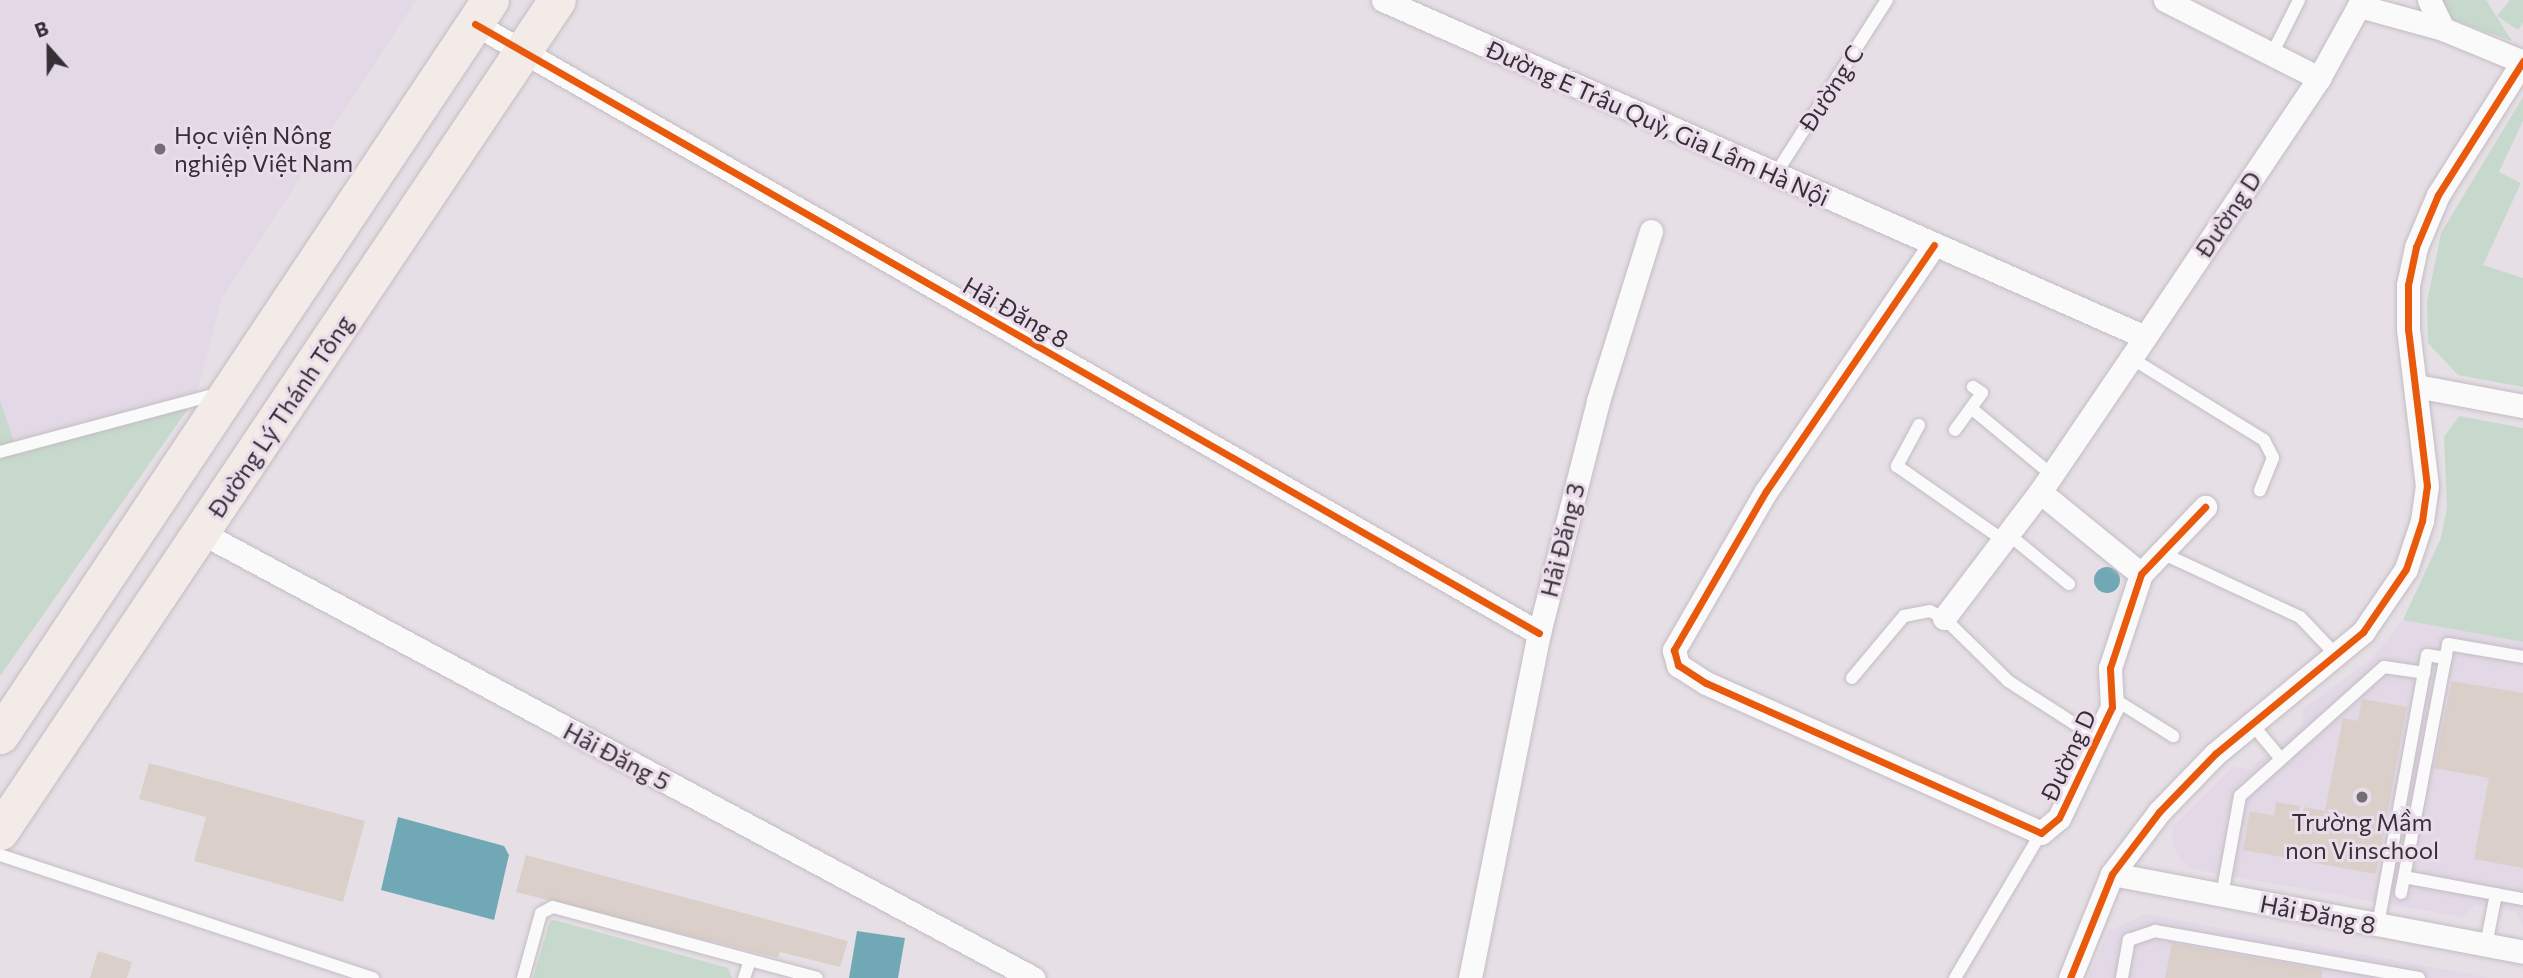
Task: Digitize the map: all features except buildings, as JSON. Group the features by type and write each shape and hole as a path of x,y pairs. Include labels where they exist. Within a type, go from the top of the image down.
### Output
{"main road":[{"name":"Đường Lý Thánh Tông","path":"0,831 557,0"},
{"path":"0,735 482,12"}],"street":[{"name":"Đường E Trâu Quỳ, Gia Lâm Hà Nội","path":"1383,0 2145,337"},
{"path":"2165,0 2319,78"},
{"path":"2429,0 2443,29"},
{"path":"2070,978 2112,874 2183,785 2252,724 2337,656 2388,602 2417,538 2427,468 2407,304 2416,247 2438,195 2523,62 2443,29 2360,3"},
{"name":"Đường D","path":"1944,618 2046,484 2132,358 2319,78 2360,3"},
{"name":"Hải Đăng 8","path":"482,12 523,51 1539,633"},
{"name":"Hải Đăng 3","path":"1471,978 1539,633 1598,401 1651,231"},
{"path":"1934,245 1766,491 1675,650 1678,665 1688,674 2041,833"},
{"path":"2416,386 2523,406"},
{"path":"2046,484 2141,574 2164,554 2205,507"},
{"name":"Hải Đăng 5","path":"202,533 1033,978"},
{"name":"Đường D","path":"2041,833 2055,825 2098,739 2114,699 2110,668 2141,574"},
{"name":"Hải Đăng 8","path":"2112,874 2523,952"}],"lane":[{"name":"Đường C","path":"1774,175 1887,0"},
{"path":"2272,54 2299,0"},
{"path":"2132,358 2264,440 2273,458 2260,489"},
{"path":"1955,430 1982,393 1973,387"},
{"path":"0,452 230,390"},
{"path":"1971,408 2046,484"},
{"path":"1919,425 1897,466 2006,537 2069,584"},
{"path":"2164,554 2300,617 2337,656"},
{"path":"1852,678 1904,617 1930,611 1944,618"},
{"name":"Đường D","path":"1944,618 2008,681 2098,739"},
{"path":"2401,893 2448,644 2523,657"},
{"path":"2378,925 2427,655 2446,658"},
{"path":"2222,895 2240,796 2384,667 2425,673"},
{"path":"2114,699 2173,736"},
{"path":"2252,724 2281,759"},
{"path":"2405,783 2421,786"},
{"name":"Đường D","path":"1955,978 2041,833"},
{"path":"0,855 373,978"},
{"path":"2404,877 2523,899"},
{"path":"2486,945 2496,894"},
{"path":"523,978 541,913 548,908 817,978"},
{"path":"2122,978 2129,940 2155,931 2419,978"},
{"path":"744,978 750,960"}],"shaded area":[{"name":"Học viện Nông nghiệp Việt Nam","path":"0,0 416,0 222,298 195,399 0,454"},
{"name":"Trường Mầm non Vinschool","path":"2403,620 2523,642 2523,927 2516,912 2475,905 2464,917 2191,869 2179,858 2172,843 2173,826 2232,767 2249,769 2302,725 2304,708 2371,660"},
{"path":"2146,914 2490,978 2088,978 2109,931"}],"green space":[{"path":"2435,0 2486,0 2512,41 2443,16"},
{"path":"2510,0 2523,0 2523,23 2518,30 2497,16"},
{"path":"2523,97 2523,121 2499,172 2521,183 2483,265 2523,278 2523,387 2458,375 2428,343 2427,302 2441,233"},
{"path":"195,399 0,676 0,401 17,449"},
{"path":"2459,416 2523,428 2523,642 2403,620 2441,538 2447,508 2444,437"},
{"path":"550,921 728,968 732,978 533,978"}],"water":[{"path":"2107,567 2116,571 2120,580 2116,589 2107,593 2098,589 2094,580 2098,571"},
{"path":"398,817 504,846 509,855 494,920 381,890"},
{"path":"857,931 905,938 898,978 849,978"}],"cycle path":[{"path":"475,24 1539,633"},
{"path":"2070,978 2112,874 2159,812 2215,754 2363,632 2406,569 2422,521 2427,486 2408,329 2408,285 2416,247 2438,195 2523,61"},
{"path":"1934,245 1766,491 1674,650 1678,665 1706,683 2041,833 2059,818 2112,707 2110,668 2141,574 2205,507"}],"place":[{"name":"Học viện Nông nghiệp Việt Nam","path":"160,149"},
{"name":"Trường Mầm non Vinschool","path":"2362,797"}]}
